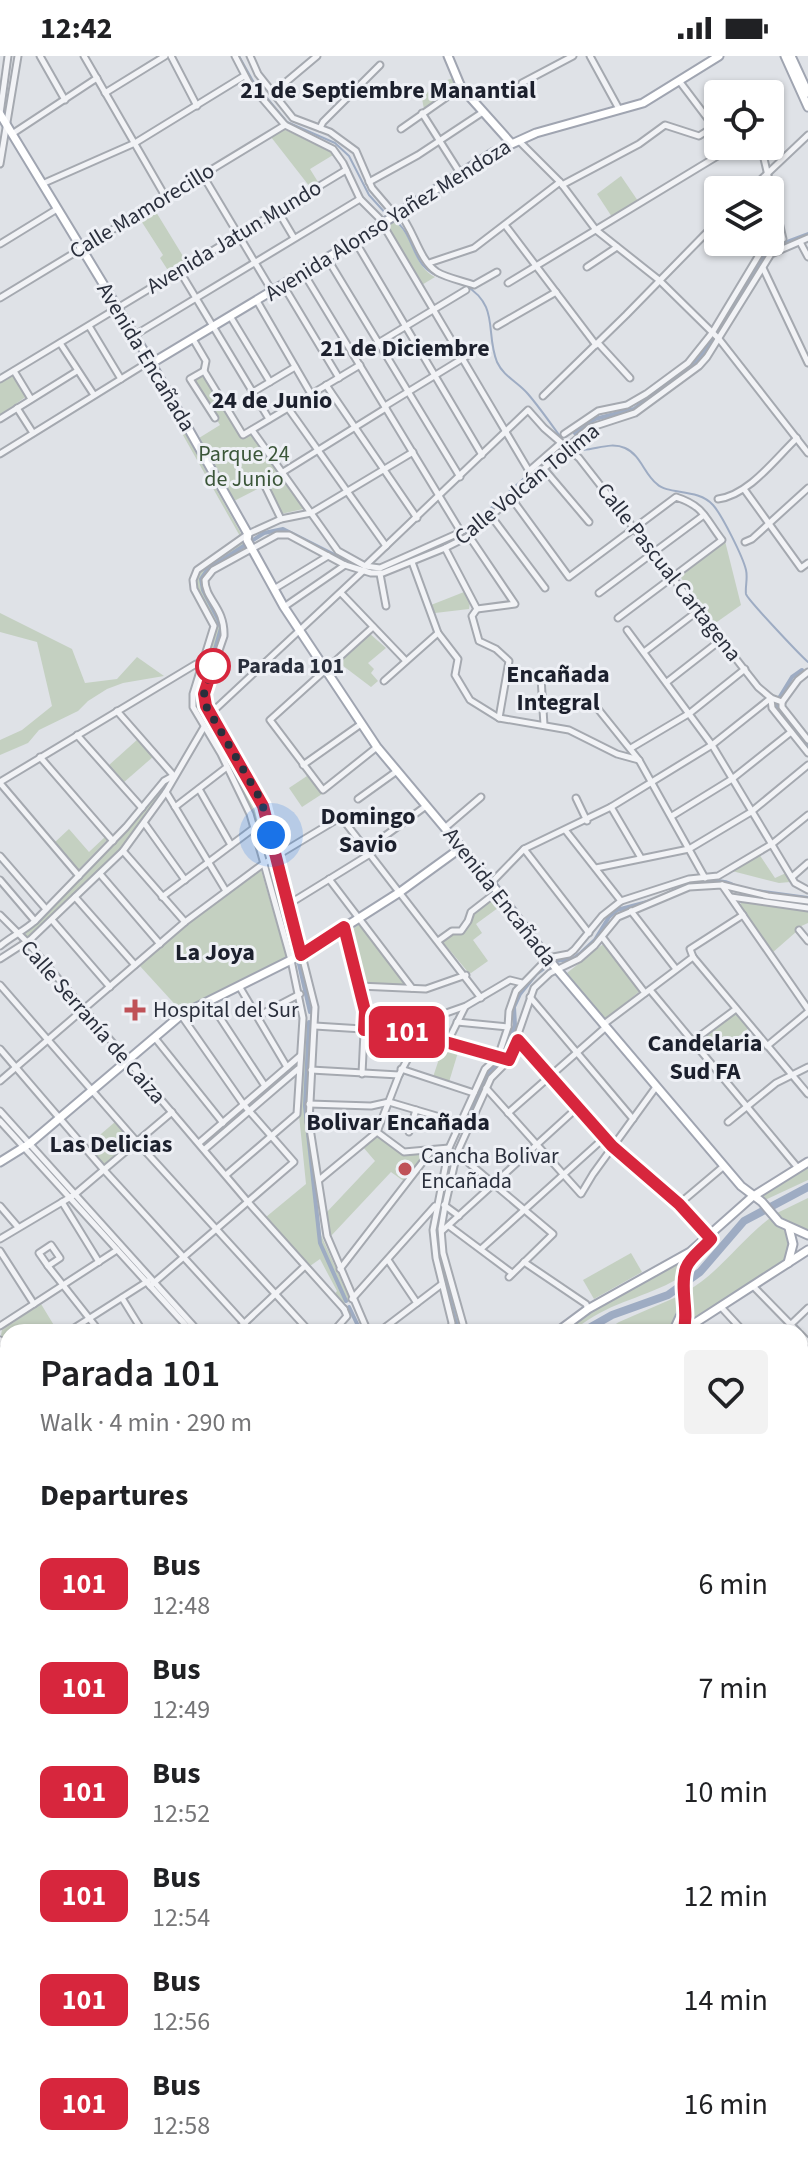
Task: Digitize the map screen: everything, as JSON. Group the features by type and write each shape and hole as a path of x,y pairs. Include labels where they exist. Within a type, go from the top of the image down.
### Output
{"main road":[{"path":"448,56 461,87 515,141"},
{"path":"785,56 808,107"},
{"path":"791,56 808,93"},
{"name":"Avenida Alonso Yañez Mendoza","path":"151,362 257,301 515,141 643,103 716,57"},
{"name":"Avenida Encañada","path":"0,114 151,362 284,607 377,747 446,827 552,964 656,1087 752,1197 762,1202 773,1216 789,1228"},
{"path":"0,1162 27,1146 181,1015 301,955 400,892 462,847"},
{"path":"568,1324 588,1309 690,1252 752,1197 808,1162"},
{"path":"789,1228 808,1235"},
{"path":"788,1263 793,1244 789,1228"},
{"path":"676,1324 683,1308 685,1271 710,1241 709,1236"},
{"path":"696,1324 808,1250"},
{"path":"683,1308 686,1324"}],"street":[{"path":"0,164 18,56"},
{"path":"40,56 65,100"},
{"path":"84,56 165,196"},
{"path":"171,56 197,106"},
{"path":"235,56 244,76 285,125 327,145 338,155 360,199 379,218 407,220 429,263 437,272 474,285 497,272"},
{"path":"250,56 258,74 293,118 320,128 356,151 369,182 391,218 432,311 529,471 563,445"},
{"path":"273,93 317,56"},
{"path":"522,83 573,56"},
{"path":"590,56 620,110"},
{"path":"105,93 160,57"},
{"path":"0,67 8,59"},
{"path":"0,114 8,59"},
{"path":"320,128 380,65"},
{"path":"42,184 135,143 244,76"},
{"path":"12,134 97,78"},
{"path":"680,82 704,111"},
{"path":"401,129 461,87"},
{"path":"369,182 406,163 483,112"},
{"path":"422,113 460,173"},
{"name":"Calle Mamorecillo","path":"0,298 285,125"},
{"path":"429,263 474,248 561,184 639,144 665,125 699,136 704,133"},
{"path":"764,176 808,135"},
{"path":"515,141 561,184 596,230 659,280 715,336 808,453"},
{"path":"508,283 711,160"},
{"path":"764,160 767,173"},
{"name":"Avenida Jatun Mundo","path":"0,379 346,170"},
{"name":"Calle Volcán Tolima","path":"363,569 380,574 469,536 544,469 563,445 572,443 594,425 623,418 641,409 699,366 762,250 783,239 767,173"},
{"path":"202,174 272,291"},
{"path":"135,335 360,199"},
{"path":"0,244 57,209"},
{"path":"278,211 294,238"},
{"path":"505,225 597,344 630,378"},
{"path":"543,396 704,235"},
{"name":"Calle Volcán Tolima","path":"564,434 598,411 627,405 646,394 697,354 715,336 771,254 808,238"},
{"path":"355,241 482,455"},
{"path":"800,242 808,257"},
{"path":"587,267 617,247"},
{"path":"327,258 460,477"},
{"path":"763,268 808,363"},
{"path":"179,270 269,419"},
{"path":"226,1175 297,1114 304,1018 250,814 196,715 193,701 214,626 194,589 193,580 197,570 249,542 283,534 345,565 363,569 380,568 461,532 303,272"},
{"path":"283,285 339,378"},
{"path":"355,357 466,290"},
{"path":"497,326 556,292"},
{"path":"257,301 311,394"},
{"path":"230,316 270,382"},
{"path":"89,326 121,379"},
{"path":"193,339 206,361 204,371 243,435 360,365"},
{"path":"60,343 94,395"},
{"path":"283,472 483,346"},
{"name":"Avenida Alonso Yañez Mendoza","path":"0,454 151,362"},
{"path":"253,392 295,367"},
{"path":"14,371 31,399"},
{"path":"0,419 77,371"},
{"path":"204,371 190,379 215,418"},
{"path":"326,385 417,518"},
{"path":"17,408 33,433"},
{"path":"288,408 386,546"},
{"name":"Calle Pascual Cartagena","path":"506,432 528,410 579,458 761,690 777,700"},
{"path":"252,430 338,551 363,569"},
{"path":"209,715 256,668 301,632 506,432"},
{"path":"718,499 744,489 797,438"},
{"path":"364,1324 329,1243 309,1122 315,1007 289,904 261,800 209,715 204,694 222,644 224,627 220,611 205,587 205,580 209,573 281,519 311,513 413,452"},
{"path":"544,469 589,522"},
{"path":"265,486 281,519"},
{"path":"745,542 808,488"},
{"path":"744,489 801,568 808,563"},
{"path":"512,499 569,577 676,497 698,506 722,540 618,618"},
{"path":"599,593 704,515"},
{"path":"491,516 545,588"},
{"path":"469,536 515,604 477,609 472,616 479,641 496,649 509,661 499,718"},
{"path":"445,548 477,609"},
{"path":"274,589 328,556"},
{"path":"412,562 438,633 458,659 455,675 470,700 499,718 569,730 617,754 639,760"},
{"path":"284,607 345,565"},
{"path":"380,574 386,606"},
{"path":"341,593 406,661"},
{"path":"644,652 699,610"},
{"path":"373,627 270,720 323,790 377,747"},
{"path":"627,630 712,745 792,877 800,887 808,890"},
{"path":"384,681 438,633"},
{"path":"667,682 722,639"},
{"path":"79,876 0,783 196,664 213,666"},
{"path":"631,748 690,713 745,669"},
{"path":"491,883 524,849 587,821 712,745 777,700 808,672"},
{"path":"541,678 544,725"},
{"path":"777,700 772,708 808,753"},
{"path":"777,700 808,740"},
{"path":"598,709 639,760 705,878"},
{"path":"117,711 174,776"},
{"path":"303,765 361,724"},
{"path":"0,959 27,942 123,851 166,792 204,727"},
{"path":"672,816 732,779 791,732"},
{"path":"77,735 142,808"},
{"path":"40,757 113,841"},
{"path":"596,868 689,849 751,812 808,765"},
{"path":"175,807 227,767"},
{"path":"358,799 397,771"},
{"path":"0,946 35,921 113,841 164,781 174,776"},
{"path":"199,789 231,845"},
{"path":"166,792 226,891"},
{"path":"446,827 481,797"},
{"path":"576,798 587,821"},
{"path":"289,904 329,879 427,806"},
{"path":"611,807 641,858"},
{"path":"463,1324 443,1253 441,1232 441,1205 449,1148 485,1069 503,1058 512,1000 522,983 569,954 602,916 621,901 718,876 772,844 808,815"},
{"path":"0,1081 185,922 263,864 341,817 481,998"},
{"path":"145,824 185,880"},
{"path":"162,897 254,828"},
{"path":"566,831 621,901"},
{"path":"524,849 589,933"},
{"path":"123,851 185,922"},
{"path":"0,856 46,909"},
{"path":"792,877 808,863"},
{"path":"100,874 160,944"},
{"path":"329,879 412,988"},
{"path":"0,880 35,921"},
{"path":"452,1324 434,1242 434,1219 457,1153 486,1088 503,1058 518,1040 529,996 552,964 579,959 603,938 614,921 689,883 722,885 758,895 808,901"},
{"path":"722,885 808,1010 767,1046"},
{"path":"438,941 452,931 461,931 471,912 498,891"},
{"path":"75,897 135,965"},
{"path":"731,897 808,908"},
{"path":"631,911 676,969"},
{"name":"Calle Serranía de Caiza","path":"0,915 27,942 248,1202 344,1309"},
{"path":"743,915 690,949 693,957 808,1094"},
{"path":"52,920 110,987"},
{"path":"344,927 365,1011 362,1074"},
{"path":"799,930 808,941"},
{"path":"603,938 798,1168"},
{"path":"508,1113 605,1026 693,957"},
{"path":"359,986 433,987 466,975"},
{"path":"318,1180 377,1132 400,1072 429,1019 466,1006 510,980 522,983"},
{"path":"0,985 215,1230 302,1324"},
{"path":"239,986 287,1067"},
{"path":"258,1016 300,994"},
{"path":"529,996 633,1119"},
{"path":"209,1001 265,1086"},
{"path":"447,1043 466,1006"},
{"path":"693,1041 736,1009"},
{"path":"80,1324 151,1282 294,1162 244,1105 181,1015"},
{"path":"304,1018 364,1030 419,1034 503,1058"},
{"path":"457,1022 508,1027"},
{"path":"155,1038 223,1123"},
{"path":"518,1040 612,1147 679,1204 709,1236"},
{"path":"0,1049 104,1170 244,1324 305,1266"},
{"path":"199,1143 300,1056"},
{"path":"728,1122 791,1073 808,1067"},
{"path":"205,1149 299,1068"},
{"path":"311,1070 362,1074 400,1072 474,1093"},
{"path":"486,1088 581,1194 656,1087"},
{"path":"309,1104 371,1106 389,1102 460,1123"},
{"path":"441,1232 577,1108"},
{"path":"409,1132 416,1110"},
{"path":"0,1111 117,1250 151,1282 185,1324"},
{"path":"0,1239 72,1197 172,1112"},
{"path":"0,1121 27,1146"},
{"path":"377,1132 404,1152 449,1148"},
{"path":"481,1249 604,1138"},
{"path":"340,1269 432,1150"},
{"path":"449,1226 510,1275 553,1234 457,1153"},
{"path":"679,1204 724,1166"},
{"path":"72,1197 191,1324"},
{"path":"62,1202 99,1262"},
{"path":"441,1205 459,1216"},
{"path":"340,1324 347,1316 344,1309 441,1205"},
{"path":"0,1206 18,1227"},
{"path":"3,1324 117,1250"},
{"path":"0,1251 34,1304"},
{"path":"388,1260 417,1303"},
{"path":"524,1262 586,1304 588,1309"},
{"path":"48,1266 94,1324"},
{"path":"389,1324 442,1284"},
{"path":"753,1286 789,1324"},
{"path":"122,1298 138,1324"},
{"path":"721,1307 737,1324"},
{"path":"791,1324 808,1308"}],"green space":[{"path":"453,78 457,87 424,109 422,99 425,95"},
{"path":"280,130 325,147 333,155 310,169 318,182 310,187 271,137"},
{"path":"621,176 638,201 612,217 597,194"},
{"path":"153,207 186,261 169,272 160,258 163,255 138,216"},
{"path":"393,221 405,234 421,265 435,277 420,286 386,226"},
{"path":"144,366 148,367 243,537"},
{"path":"11,375 27,396 0,415 0,382"},
{"name":"Parque 24 de Junio","path":"203,375 242,438 252,433 303,509 281,514 265,485 234,501 230,498 199,438 220,425 193,381"},
{"path":"725,541 741,605 714,624 679,575"},
{"path":"244,542 247,547 214,567 204,581 206,594 222,626 221,640 212,662 207,660 216,627 197,587 197,579 213,560"},
{"path":"464,592 470,602 469,609 435,613 431,605"},
{"path":"0,613 72,649 85,683 117,679 137,657 164,676 107,689 78,711 39,730 28,743 0,755 0,740 22,730 52,706 37,642 0,632"},
{"path":"369,633 386,648 368,663 378,681 371,687 338,662"},
{"path":"205,669 210,670 203,693 203,707 261,806 273,855 265,859 248,801 196,705 196,693"},
{"path":"138,739 154,756 123,783 108,766"},
{"path":"307,776 322,794 302,807 289,788"},
{"path":"166,783 168,785 154,807 121,846 29,937 26,936 26,932 127,829"},
{"path":"69,829 89,852 106,836 108,839 78,870 54,843"},
{"path":"759,854 775,878 786,873 790,882 779,883 732,871"},
{"path":"275,861 298,951 293,952 267,867"},
{"path":"261,870 286,956 284,960 181,1011 139,965 187,924"},
{"path":"496,897 502,905 476,924 482,933 473,940 488,961 468,972 442,941"},
{"path":"743,900 808,909 808,923 797,928 772,953 740,905"},
{"path":"358,925 406,985 361,984 347,934"},
{"path":"602,945 640,991 604,1020 567,973"},
{"path":"735,1012 749,1028 731,1042 724,1036 705,1051 697,1042"},
{"path":"305,1022 312,1022 306,1102 321,1235 350,1300 346,1303 340,1302 334,1295 337,1291 320,1259 310,1266 266,1217 306,1184 299,1115"},
{"path":"444,1044 459,1049 449,1082 433,1077"},
{"path":"115,1122 133,1142 105,1167 87,1146"},
{"path":"378,1135 402,1155 426,1153 405,1182 391,1172 330,1237 326,1213 375,1161 363,1147"},
{"path":"808,1164 808,1180 765,1200 763,1198 765,1192"},
{"path":"808,1198 808,1232 775,1214"},
{"path":"439,1205 444,1207 440,1229 459,1324 453,1324 440,1265"},
{"path":"770,1218 790,1243 783,1263 697,1319 692,1317 687,1291 709,1276"},
{"path":"631,1253 642,1272 594,1299 583,1280"},
{"path":"693,1254 685,1263 682,1276 582,1324 572,1324"},
{"path":"681,1295 672,1324 616,1324"},
{"path":"41,1304 53,1324 11,1324"}],"waterway":[{"path":"239,56 253,81 287,122 335,143 349,156 369,195 388,216"},
{"path":"393,219 407,234 425,267 444,278"},
{"path":"575,433 595,419 634,409 699,359 768,252 808,234"},
{"path":"465,285 476,293 487,311 500,367 528,394 562,439"},
{"path":"571,448 625,448 635,455 662,487 699,496 713,505 744,564 746,594 808,662"},
{"path":"378,571 460,537 548,458"},
{"path":"213,656 221,628 201,579 207,570 264,533 283,529 358,567"},
{"path":"802,670 792,677 776,703 777,709 808,747"},
{"path":"205,674 199,704 257,803 270,853"},
{"path":"273,868 295,950"},
{"path":"663,896 700,882 719,881 737,887"},
{"path":"757,891 808,898"},
{"path":"449,1158 453,1143 490,1072 502,1061 515,1025 514,1007 520,994 536,974 554,961 573,959 580,954 595,940 617,910 651,901"},
{"path":"299,964 310,1012"},
{"path":"309,1022 305,1106 320,1243 346,1301"},
{"path":"596,1324 612,1315 668,1295 700,1272 744,1221 808,1187"},
{"path":"436,1236 441,1202"},
{"path":"437,1249 456,1324"},
{"path":"349,1307 357,1324"}],"bus line":[{"name":"101","path":"213,666 204,701 209,715 263,806 301,955 344,927 365,1011 364,1030 410,1032 509,1060 518,1040 612,1146 679,1204 711,1239 685,1271 683,1308 686,1324"}],"place":[{"name":"Parada 101","path":"213,666"},
{"name":"Hospital del Sur","path":"135,1010"},
{"name":"Cancha Bolivar Encañada","path":"405,1169"}],"district":[{"name":"21 de Septiembre Manantial","path":"388,90"},
{"name":"21 de Diciembre","path":"405,348"},
{"name":"24 de Junio","path":"272,400"},
{"name":"Encañada Integral","path":"558,688"},
{"name":"Domingo Savio","path":"368,830"},
{"name":"La Joya","path":"215,952"},
{"name":"Candelaria Sud FA","path":"705,1057"},
{"name":"Bolivar Encañada","path":"398,1122"},
{"name":"Las Delicias","path":"111,1144"}],"route":[{"path":"213,666 204,701 209,715 261,800 271,835"}]}
